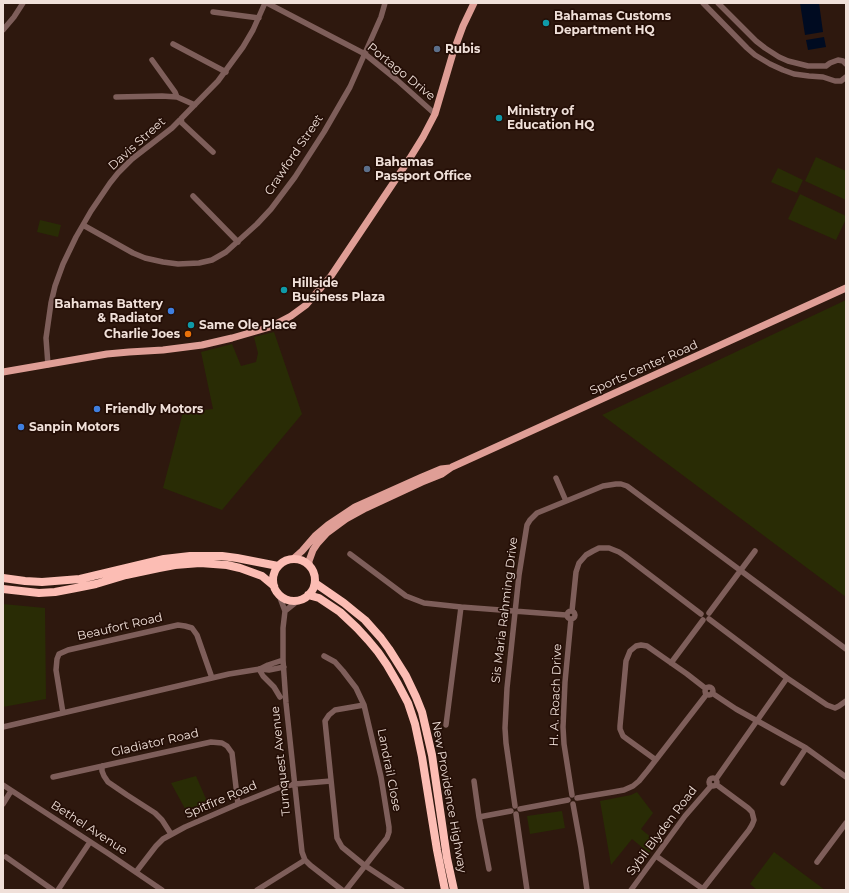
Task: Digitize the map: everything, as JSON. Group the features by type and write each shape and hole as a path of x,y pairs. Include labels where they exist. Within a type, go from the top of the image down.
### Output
{"highway":[{"path":"3,578 42,582 80,579 164,559 190,556 222,556 278,566"},
{"path":"293,559 302,560 309,565 314,573 315,583 308,595 300,600 294,601 279,595 273,581 278,566 285,561 293,559"},
{"path":"3,589 39,593 55,592 83,587 126,575 159,568 200,563 227,565 240,568 262,576 274,586"},
{"name":"New Providence Highway","path":"315,583 344,603 370,626 389,649 406,676 416,697 422,712 432,755 446,858 454,890"},
{"name":"New Providence Highway","path":"308,595 319,598 340,612 368,640 387,665 408,703 415,724 422,757 436,850 445,890"}],"main road":[{"path":"3,372 107,354 163,350 202,345 270,327 291,316 306,305 331,276 424,137 435,114 453,53 463,26 474,3"},
{"name":"Sports Center Road","path":"309,565 310,556 317,544 328,533 346,519 366,508 442,474 452,467 846,288"},
{"name":"Sports Center Road","path":"293,559 328,525 355,507 441,469 452,467"}],"street":[{"path":"3,30 23,3"},
{"name":"Davis Street","path":"48,365 46,338 55,286 63,264 83,224 118,173 132,159 181,119 226,72 243,47 266,3"},
{"name":"Portago Drive","path":"266,3 365,54 435,114"},
{"name":"Crawford Street","path":"83,224 133,253 145,258 163,262 178,264 199,263 212,260 226,252 271,209 295,177 324,132 350,87 381,18 386,3"},
{"path":"703,3 746,48 770,64 794,74 823,77 835,81 841,81 846,77"},
{"path":"718,3 756,41 779,57 808,66 826,66 838,60 843,61 846,64"},
{"path":"213,12 259,18"},
{"path":"173,44 226,72"},
{"path":"152,60 177,97"},
{"path":"116,97 177,97 195,105"},
{"path":"181,119 182,123 213,152"},
{"path":"193,196 238,242"},
{"path":"556,478 566,501"},
{"name":"Sis Maria Rahming Drive","path":"527,890 505,728 508,680 521,563 527,525 534,515 603,486 621,484 626,486 846,649"},
{"path":"350,554 398,590 415,600 424,603 569,617 568,611 572,610 576,572 579,563 592,551 599,548 609,548 625,556 702,614 705,612 786,678 831,707 836,708 846,701"},
{"path":"671,662 703,620 706,621 755,551"},
{"path":"279,595 285,611 300,600"},
{"path":"446,725 461,607"},
{"name":"Turnquest Avenue","path":"285,611 283,628 283,660 302,852 305,860"},
{"path":"702,614 701,617 703,620"},
{"name":"H. A. Roach Drive","path":"569,617 565,682 564,744 575,796"},
{"name":"Beaufort Road","path":"63,713 56,670 57,659 59,654 75,648 178,625 185,626 192,628 197,634 212,678"},
{"path":"656,760 623,736 620,730 626,661 628,655 636,646 644,645 651,648 708,692 806,748 846,777"},
{"name":"Landrail Close","path":"324,656 331,659 343,671 356,688 364,705 381,777 389,827 387,838 364,865 346,890"},
{"path":"3,727 212,678 260,669 283,660"},
{"path":"260,669 269,670 284,667"},
{"path":"260,669 263,676 274,687 280,697"},
{"name":"Sybil Blyden Road","path":"630,890 685,816 714,783 786,678"},
{"path":"587,890 581,848 570,796 613,792 624,790 633,786 640,780 656,760 708,692"},
{"path":"364,705 339,709 332,712 325,721 337,838 342,847 364,865 402,890"},
{"name":"Gladiator Road","path":"53,777 212,742 222,743 228,746 232,753 238,804"},
{"path":"783,783 806,748"},
{"path":"102,766 102,771 108,782 155,813 162,820 171,834"},
{"name":"Spitfire Road","path":"136,872 156,846 171,834 278,788 295,784 331,781"},
{"path":"474,781 489,869"},
{"path":"656,856 702,889 749,830 754,820 752,812 714,783"},
{"name":"Bethel Avenue","path":"3,786 162,890"},
{"path":"3,804 11,791"},
{"path":"479,817 571,802"},
{"path":"816,862 846,823"},
{"path":"58,890 90,842"},
{"path":"6,858 53,890"},
{"path":"257,890 305,860 342,890"}],"green space":[{"path":"816,157 846,171 846,200 805,181"},
{"path":"778,168 803,180 797,193 771,182"},
{"path":"800,194 846,216 836,240 788,219"},
{"path":"40,220 61,225 58,237 37,232"},
{"path":"846,300 846,597 602,415"},
{"path":"274,332 302,414 222,510 163,488 183,412 213,409 201,352 232,344 241,366 256,362 258,353 254,337"},
{"path":"3,604 45,608 46,699 3,707"},
{"path":"196,776 210,808 189,816 171,783"},
{"path":"637,792 653,813 641,829 658,843 649,853 632,839 611,865 600,801 631,795"},
{"path":"562,811 565,828 530,834 527,816"},
{"path":"774,852 825,890 757,890 750,884"}],"water":[{"path":"800,3 819,3 823,32 805,35"},
{"path":"824,37 826,47 808,50 806,40"}],"place":[{"name":"Bahamas Customs Department HQ","path":"546,23"},
{"name":"Rubis","path":"437,49"},
{"name":"Ministry of Education HQ","path":"499,118"},
{"name":"Bahamas Passport Office","path":"367,169"},
{"name":"Hillside Business Plaza","path":"284,290"},
{"name":"Bahamas Battery & Radiator","path":"171,311"},
{"name":"Same Ole Place","path":"191,325"},
{"name":"Charlie Joes","path":"188,334"},
{"name":"Friendly Motors","path":"97,409"},
{"name":"Sanpin Motors","path":"21,427"}]}
